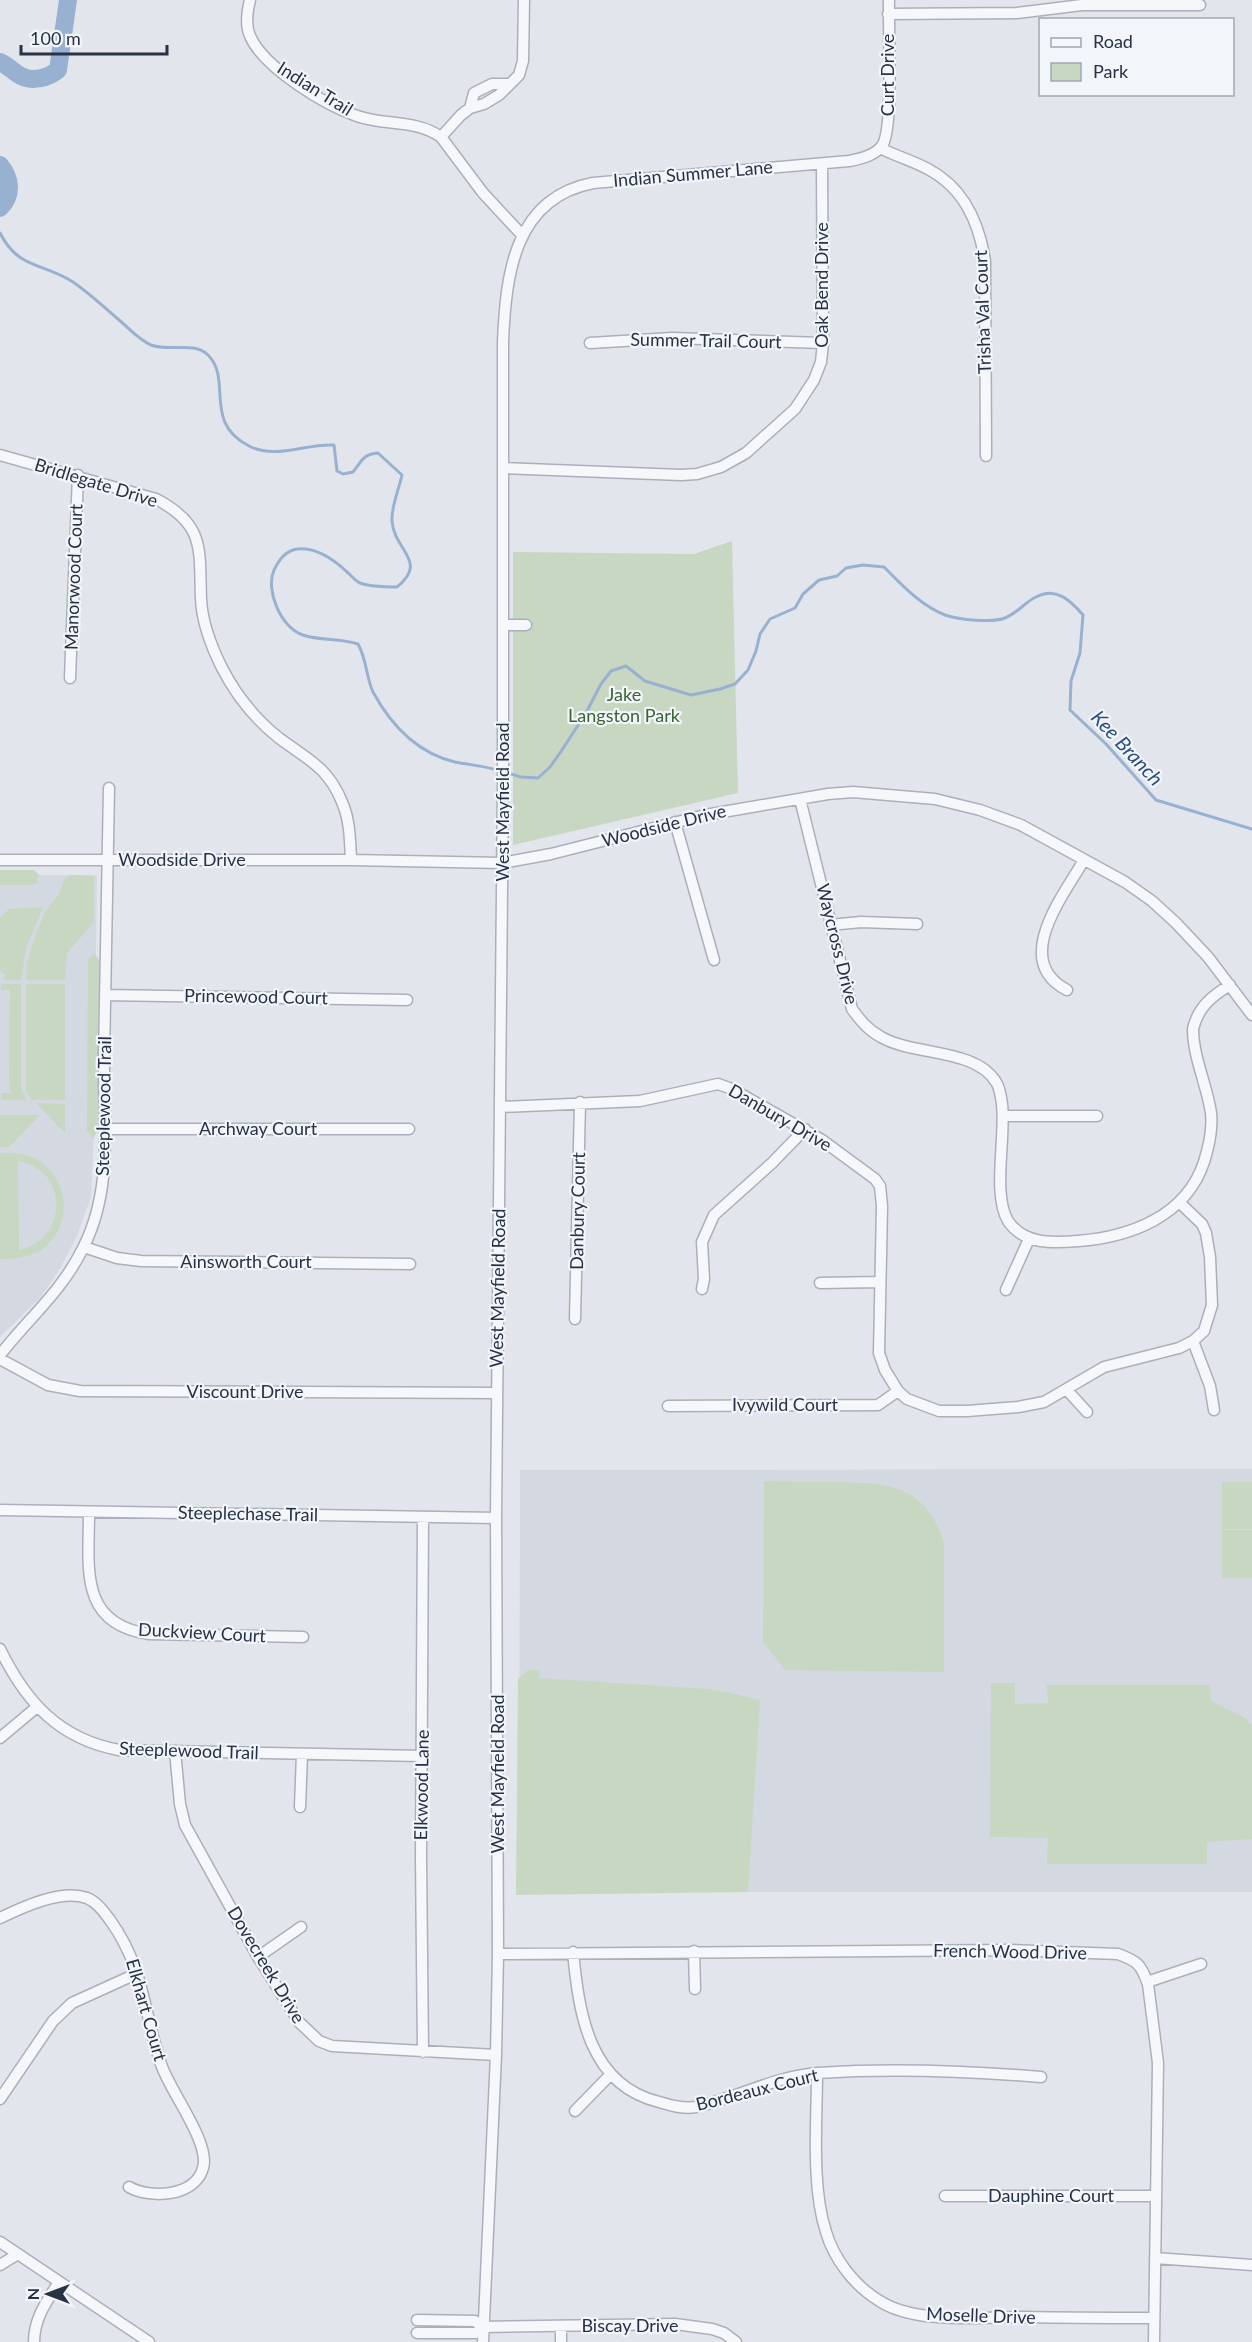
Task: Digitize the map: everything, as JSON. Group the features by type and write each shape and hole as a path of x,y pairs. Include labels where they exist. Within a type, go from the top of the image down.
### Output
{"street":[{"name":"Indian Trail","path":"250,0 247,23 256,46 275,66 297,82 356,116 422,127 441,137"},
{"path":"522,236 483,194 441,137 470,108 474,93 492,84 510,84 519,75 522,68 524,0"},
{"name":"Curt Drive","path":"880,148 888,127 889,0"},
{"path":"888,14 1017,13 1082,5 1200,5"},
{"name":"Indian Summer Lane","path":"522,236 552,200 584,184 822,164 862,158 880,148"},
{"name":"Trisha Val Court","path":"880,148 940,176 955,187 967,203 975,220 984,261 986,456"},
{"name":"Oak Bend Drive","path":"503,468 697,474 721,467 746,453 795,409 814,380 821,362 823,343 822,164"},
{"name":"West Mayfield Road","path":"483,2342 496,2055 498,1954 496,1518 501,1107 505,305 508,279 522,236"},
{"name":"Summer Trail Court","path":"590,343 672,338 823,343"},
{"name":"Bridlegate Drive","path":"0,454 156,499 169,505 186,520 200,549 203,615 220,664 233,690 260,721 280,738 312,759 332,781 343,802 349,825 351,860"},
{"name":"Manorwood Court","path":"70,678 78,475"},
{"path":"503,625 526,625"},
{"name":"Steeplewood Trail","path":"0,1357 49,1300 84,1246 100,1198 104,1175 106,1129 105,995 109,788"},
{"name":"Woodside Drive","path":"0,860 351,860 502,863 551,854 675,822 800,799 853,792 935,799 980,810 1021,825 1125,882 1152,901 1208,957 1252,1015"},
{"name":"Waycross Drive","path":"800,799 852,1009 864,1025 881,1038 900,1046 976,1062 996,1082 1003,1116 1001,1194 1003,1209 1017,1231 1029,1239"},
{"path":"675,822 714,960"},
{"path":"1067,990 1049,979 1045,972 1042,945 1048,922 1084,860"},
{"path":"830,925 861,922 917,924"},
{"path":"1006,1290 1029,1239 1041,1242 1060,1242 1115,1237 1143,1227 1180,1203 1195,1185 1201,1172 1211,1128 1210,1112 1193,1029 1197,1018 1209,1000 1230,986"},
{"name":"Princewood Court","path":"105,995 407,1000"},
{"name":"Danbury Drive","path":"501,1107 640,1101 718,1084 732,1089 805,1129 875,1179 879,1186 882,1206 879,1353 885,1370 898,1391"},
{"name":"Danbury Court","path":"575,1319 580,1102"},
{"path":"1003,1116 1097,1116"},
{"name":"Archway Court","path":"106,1129 409,1129"},
{"path":"702,1289 704,1279 702,1242 714,1215 772,1163 805,1129"},
{"path":"898,1391 907,1399 939,1411 1018,1407 1044,1402 1104,1367 1179,1348 1193,1341 1204,1330 1212,1305 1210,1257 1202,1224 1180,1203"},
{"name":"Ainsworth Court","path":"84,1246 117,1258 141,1262 410,1264"},
{"path":"820,1283 879,1282"},
{"path":"1193,1341 1210,1386 1214,1410"},
{"name":"Viscount Drive","path":"0,1357 48,1385 80,1391 497,1393"},
{"path":"1067,1390 1087,1412"},
{"name":"Ivywild Court","path":"668,1406 878,1405 898,1391"},
{"name":"Steeplechase Trail","path":"0,1510 496,1518"},
{"name":"Duckview Court","path":"89,1512 90,1587 95,1601 111,1620 136,1632 149,1634 303,1637"},
{"name":"Elkwood Lane","path":"423,1517 421,1870 423,2052"},
{"name":"Steeplewood Trail","path":"0,1649 20,1687 36,1707 71,1734 101,1747 119,1750 422,1756"},
{"path":"0,1738 36,1707"},
{"name":"Dovecreek Drive","path":"175,1751 180,1804 185,1825 258,1958 299,2022 319,2041 351,2049 496,2055"},
{"path":"300,1807 302,1754"},
{"name":"Elkhart Court","path":"0,1918 46,1900 66,1897 87,1898 101,1908 122,1937 138,1973 161,2065 199,2139 204,2160 197,2180 183,2190 154,2194 129,2187"},
{"path":"258,1958 301,1928"},
{"name":"French Wood Drive","path":"498,1954 1008,1950 1118,1954 1135,1960 1147,1982 1158,2062 1154,2342"},
{"path":"694,1951 694,1989"},
{"name":"Bordeaux Court","path":"573,1952 577,1995 584,2026 595,2051 611,2074 623,2086 639,2096 676,2107 698,2107 768,2083 817,2073 958,2072 1041,2077"},
{"path":"1147,1982 1201,1964"},
{"path":"0,2099 4,2086 53,2021 72,2003 138,1973"},
{"name":"Moselle Drive","path":"817,2073 818,2186 820,2211 826,2234 835,2254 851,2277 878,2301 898,2309 941,2317 1154,2318"},
{"path":"575,2111 611,2074"},
{"name":"Dauphine Court","path":"945,2196 1156,2196"},
{"path":"0,2242 149,2342"},
{"path":"0,2265 18,2254"},
{"path":"1155,2258 1252,2265"},
{"path":"34,2342 34,2332 41,2310 59,2282"},
{"name":"Biscay Drive","path":"417,2320 475,2321 483,2327 675,2324 712,2329 724,2333 736,2342"},
{"path":"561,2326 561,2342"},
{"name":"Biscay Drive","path":"417,2332 476,2333 483,2327"}],"shaded area":[{"path":"0,875 97,875 91,1197 77,1236 61,1267 40,1298 0,1337"},
{"path":"1252,1469 1252,1892 519,1892 520,1470"}],"green space":[{"name":"Jake Langston Park","path":"732,541 738,793 513,845 513,552 694,554"},
{"path":"0,870 34,870 40,876 37,883 32,885 0,885"},
{"path":"70,875 94,876 94,922 67,953 65,980 26,980 27,963 45,912 59,894 65,878"},
{"path":"43,907 26,948 21,980 1,980 5,975 0,971 0,918 9,909"},
{"path":"94,953 99,960 98,1131 93,1138 87,1131 88,960"},
{"path":"1,984 21,984 21,1088 26,1100 1,1100 1,1093 11,1093 9,1079 10,990 1,990"},
{"path":"26,984 65,984 65,1100 32,1100 26,1091"},
{"path":"36,1103 65,1104 65,1133"},
{"path":"0,1115 40,1115 9,1147 0,1147"},
{"path":"0,1153 32,1157 45,1165 61,1188 64,1201 59,1228 52,1240 41,1250 21,1258 0,1259","holes":["18,1161 35,1167 47,1177 54,1190 56,1204 54,1219 47,1233 35,1243 19,1250"]},
{"path":"764,1481 853,1482 887,1486 915,1498 927,1509 944,1543 944,1672 785,1670 763,1642"},
{"path":"1222,1482 1252,1482 1252,1529 1222,1529"},
{"path":"1222,1530 1252,1530 1252,1578 1222,1578"},
{"path":"528,1670 540,1670 539,1678 707,1689 760,1700 748,1892 516,1895 518,1679"},
{"path":"991,1683 1015,1683 1015,1704 1048,1703 1047,1685 1210,1685 1211,1701 1245,1718 1252,1725 1252,1839 1207,1842 1207,1864 1047,1864 1048,1838 990,1837"}],"waterway":[{"path":"0,62 21,76 30,79 45,77 58,70 68,0"},
{"path":"0,165 9,186 7,198 0,208"},
{"name":"Kee Branch","path":"0,233 15,253 32,264 73,282 146,343 166,348 196,349 208,355 215,365 218,376 220,401 226,425 235,436 249,446 259,450 280,451 334,445 337,471 343,474 353,472 366,457 378,453 402,475 392,521 394,531 410,563 410,570 397,587 360,583 323,555 310,550 297,549 283,556 274,570 273,598 282,617 295,631 310,637 358,644 373,692 380,704 406,736 417,745 441,758 501,771"},
{"name":"Kee Branch","path":"507,773 538,778 550,767 611,671 626,666 645,681 691,695 735,684 748,670 760,634 770,619 795,608 803,594 819,580 837,576 846,568 863,565 884,567 927,606 945,615 959,618 1000,620 1043,594 1056,594 1068,600 1083,615 1080,653 1071,681 1070,710 1106,744 1156,800 1252,829"}]}
